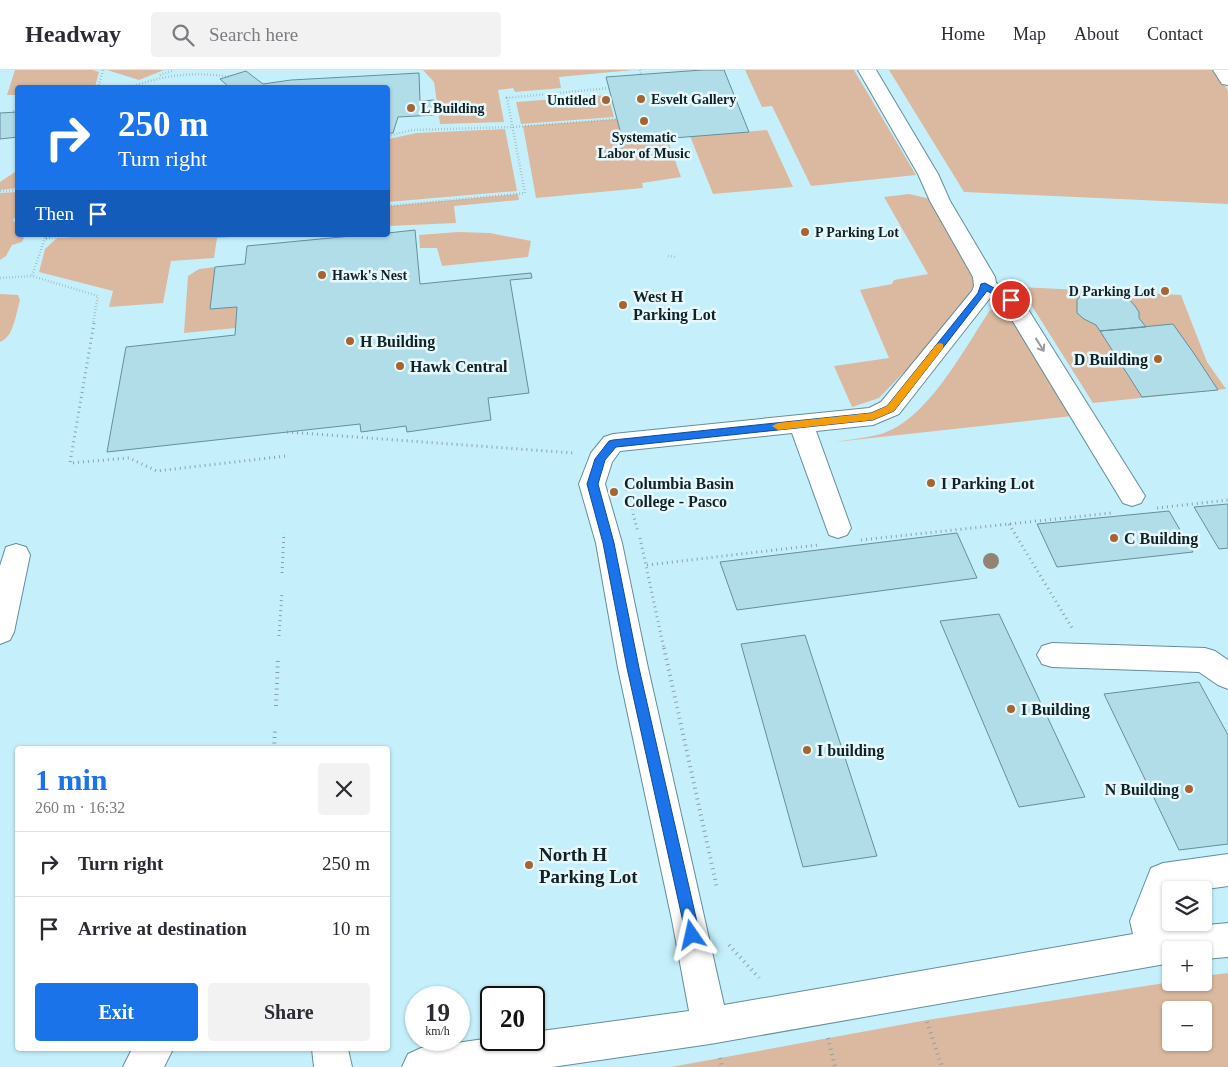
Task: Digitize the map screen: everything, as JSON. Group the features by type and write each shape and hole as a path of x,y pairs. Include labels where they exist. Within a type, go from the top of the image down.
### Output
{"street":[{"path":"715,1042 684,893 633,668 609,543 592,484 600,459 613,444 873,416 890,408 982,293 985,286 984,277 940,201 928,174 867,70"},
{"path":"1222,70 1228,80"},
{"path":"985,286 1011,300 1099,440 1132,506"},
{"path":"800,424 840,538"},
{"path":"0,632 16,555"},
{"path":"1052,655 1205,660 1228,676"},
{"path":"1154,948 1147,921 1163,879 1228,870"},
{"path":"421,1067 715,1042 1154,948 1193,942 1228,940"},
{"path":"142,1067 153,1051"},
{"path":"330,1051 333,1067"}],"path":[{"path":"99,85 102,70"},
{"path":"135,85 174,70"},
{"path":"640,70 641,74"},
{"path":"155,77 203,71 231,77"},
{"path":"390,206 526,194 507,98 609,88"},
{"path":"390,136 412,130 513,127 617,119"},
{"path":"0,191 15,190"},
{"path":"32,276 45,239 48,237"},
{"path":"45,239 57,237"},
{"path":"668,256 677,257"},
{"path":"0,278 32,276 98,296 70,463 129,458 157,471 286,456"},
{"path":"288,432 577,453"},
{"path":"624,472 623,478 647,565 717,890"},
{"path":"647,565 840,538 1009,524 1132,506 1228,500"},
{"path":"1009,524 1076,633"},
{"path":"282,573 284,533"},
{"path":"279,636 282,592"},
{"path":"276,706 278,657"},
{"path":"274,746 275,730"},
{"path":"727,937 729,947 759,978"},
{"path":"926,1020 942,1067"},
{"path":"828,1038 835,1067"},
{"path":"715,1042 722,1067"}],"shaded area":[{"name":"Columbia Basin College - Pasco","path":"0,70 1228,70 1228,1067 0,1067"},
{"path":"15,70 93,70 99,72 96,85 15,85 15,95 7,95"},
{"path":"107,70 164,70 139,80"},
{"path":"423,70 633,70 559,77 561,88 515,92 513,88 498,90 504,122 440,124 434,82"},
{"path":"745,70 854,70 916,175 811,186 772,106 762,107"},
{"path":"889,70 1216,70 1228,91 1228,204 964,192"},
{"path":"608,95 614,117 521,124 516,102"},
{"path":"617,119 667,138 681,177 642,183 643,188 536,198 523,126"},
{"path":"505,129 517,191 390,202 390,139 417,133"},
{"path":"767,130 793,187 713,194 690,136"},
{"path":"15,172 15,188 0,190 0,182"},
{"path":"15,192 15,218 13,220 15,222 15,237 24,237 22,242 12,245 6,256 0,260 0,193"},
{"path":"518,194 519,200 454,206 456,223 390,226 390,206"},
{"path":"909,194 940,201 984,277 934,353 903,373 879,398 852,407 834,366 889,358 860,290 892,284 894,280 928,274 884,197"},
{"path":"458,232 490,233 531,241 528,257 442,266 437,248 420,248 419,235"},
{"path":"231,237 217,238 214,258 171,261 163,303 109,307 113,291 39,272 45,249 57,238"},
{"path":"215,267 211,309 237,307 236,328 184,333 188,276 199,269"},
{"path":"1020,287 1181,295 1207,362 1226,389 1093,403"},
{"path":"0,294 18,295 20,300 11,330 5,339 0,342"},
{"path":"990,310 1002,310 1017,325 1072,416 835,442 884,433 900,425 916,413 957,362"},
{"path":"1228,973 1228,1067 671,1067 927,1020 1162,983 1162,991 1212,991 1212,975"}],"building":[{"path":"724,70 749,132 623,142 606,77"},
{"name":"L Building","path":"246,71 263,84 291,80 419,73 420,101 434,100 435,115 398,117 393,133 390,133 390,85 227,85 220,79"},
{"path":"15,112 15,137 0,139 0,113"},
{"name":"H Building","path":"415,230 420,284 531,273 532,278 510,280 529,393 488,398 491,420 407,432 406,426 361,432 360,424 107,452 126,347 235,335 237,307 210,309 215,267 245,264 247,246 341,237 390,237 390,233"},
{"path":"1098,290 1109,291 1129,299 1139,312 1139,318 1146,327 1100,331 1096,325 1084,319 1077,313 1077,300 1081,295"},
{"name":"D Building","path":"1173,324 1218,390 1142,397 1100,331"},
{"path":"1228,504 1228,548 1219,549 1194,507"},
{"name":"C Building","path":"1169,511 1193,552 1057,567 1037,524"},
{"path":"957,533 977,578 737,610 720,562"},
{"name":"I Building","path":"999,614 1085,797 1019,807 940,621"},
{"name":"I building","path":"805,635 877,856 803,867 741,644"},
{"name":"N Building","path":"1199,682 1228,735 1228,844 1179,850 1104,694"}],"slow traffic":[{"path":"778,426 873,416 890,408 940,346"}],"place":[{"name":"Esvelt Gallery","path":"641,99"},
{"name":"Untitled","path":"606,100"},
{"name":"L Building","path":"411,108"},
{"name":"Systematic Labor of Music","path":"644,121"},
{"name":"P Parking Lot","path":"805,232"},
{"name":"Hawk's Nest","path":"322,275"},
{"name":"D Parking Lot","path":"1165,291"},
{"name":"West H Parking Lot","path":"623,305"},
{"name":"H Building","path":"350,341"},
{"name":"D Building","path":"1158,359"},
{"name":"Hawk Central","path":"400,366"},
{"name":"I Parking Lot","path":"931,483"},
{"name":"Columbia Basin College - Pasco","path":"614,492"},
{"name":"C Building","path":"1114,538"},
{"name":"I Building","path":"1011,709"},
{"name":"I building","path":"807,750"},
{"name":"N Building","path":"1189,789"},
{"name":"North H Parking Lot","path":"529,865"}],"route":[{"path":"692,935 651,742 633,668 609,543 592,484 600,459 613,444 873,416 890,408 982,293 985,286 1011,300"}]}
